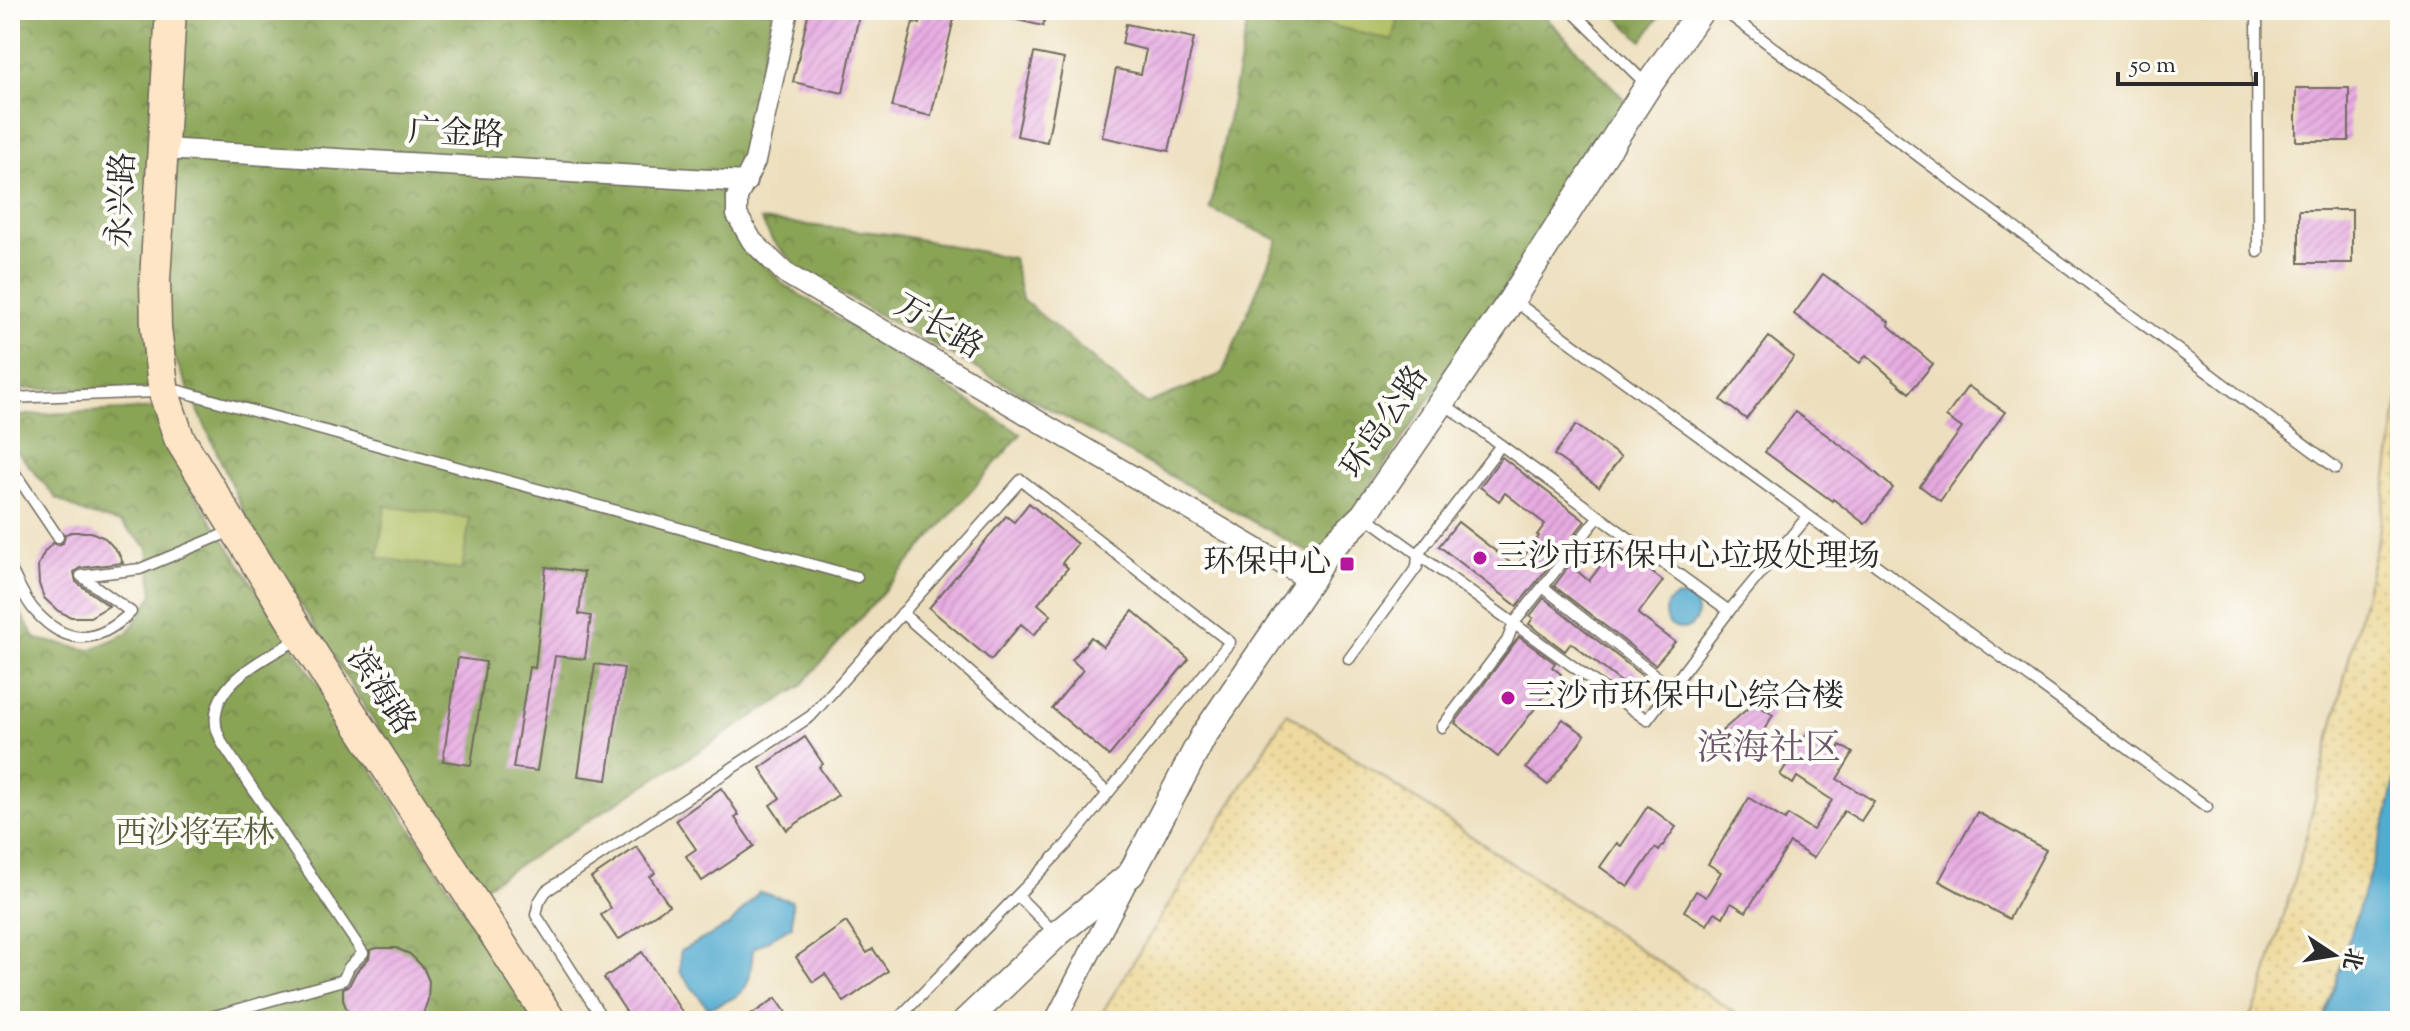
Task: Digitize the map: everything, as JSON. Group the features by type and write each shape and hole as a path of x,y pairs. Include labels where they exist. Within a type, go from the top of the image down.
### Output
{"main road":[{"name":"永兴路","path":"164,393 156,328 155,280 171,10"},
{"name":"滨海路","path":"164,393 179,438 302,637 551,1021"}],"street":[{"name":"万长路","path":"788,10 755,161 737,197 737,215 752,241 785,273 1310,580"},
{"name":"环岛公路","path":"1131,874 1204,735 1326,552 1364,515 1442,402 1701,10"},
{"name":"广金路","path":"162,149 746,182"},
{"path":"966,1021 1057,934 1131,874"},
{"path":"1055,1021 1131,874"}],"lane":[{"path":"1571,10 1648,86"},
{"path":"1723,10 2336,468"},
{"path":"2257,10 2258,252"},
{"path":"1512,299 2207,807"},
{"path":"10,398 180,391 857,577"},
{"path":"1442,402 1729,611"},
{"path":"1349,659 1417,567 1418,554 1501,445"},
{"path":"10,466 58,537"},
{"path":"604,1021 536,915 546,891 811,716 1021,480 1230,642 1067,844 896,1021"},
{"path":"1364,515 1647,720 1729,611 1808,516"},
{"path":"1442,727 1507,641 1514,623 1599,516"},
{"path":"10,568 33,610 56,630 71,637 94,636 114,628 131,612 81,576 140,569 236,530"},
{"path":"1543,587 1671,688"},
{"path":"902,613 1108,793"},
{"path":"197,1021 343,980 349,967 363,953 222,743 215,724 219,702 241,672 302,637"},
{"path":"1018,896 1057,934"}],"green space":[{"path":"11,10 161,10 154,389 10,389"},
{"path":"184,10 773,10 741,164 720,193 737,236 783,284 1021,434 800,687 479,890 245,515 172,352 163,312"},
{"path":"1250,10 1539,10 1629,104 1326,552 1308,552 802,272 772,240 761,220 898,235 1013,258 1022,299 1146,404 1222,374 1278,240 1210,209"},
{"path":"1270,10 1400,10 1393,41"},
{"path":"1611,10 1664,10 1642,41"},
{"name":"西沙将军林","path":"160,408 186,481 536,1021 10,1021 10,596 36,639 90,650 128,633 153,594 148,548 121,523 86,514 56,498 10,443 10,416"},
{"path":"385,506 470,518 462,570 378,558"}],"sand":[{"path":"2400,387 2400,755 2389,810 2324,1021 2249,1021 2261,994 2305,841 2379,534"},
{"path":"1287,713 1747,1021 1097,1021"}],"water":[{"path":"1681,597 1692,602 1697,613 1692,624 1681,629 1670,624 1665,613 1670,602"},
{"path":"2400,755 2400,1021 2324,1021 2389,810"},
{"path":"759,892 792,901 792,926 753,949 748,982 739,994 708,1008 680,972 680,951 730,925"}],"building":[{"path":"809,10 860,10 843,93 793,82"},
{"path":"921,10 956,10 931,116 892,107 913,22 920,24"},
{"path":"1002,10 1047,10 1043,26 1001,16"},
{"path":"1126,24 1194,38 1169,151 1102,137 1116,69 1141,74 1146,50 1122,44"},
{"path":"1034,53 1064,59 1047,142 1017,136"},
{"path":"2296,88 2349,88 2349,141 2296,141"},
{"path":"2299,210 2352,210 2352,263 2299,263"},
{"path":"1823,274 1889,322 1888,325 1933,364 1909,393 1866,355 1860,363 1794,314"},
{"path":"1769,337 1794,357 1746,419 1721,400"},
{"path":"1968,386 2005,412 1940,501 1920,486 1962,428 1946,417"},
{"path":"1795,412 1861,460 1893,488 1865,524 1765,452"},
{"path":"1576,425 1621,457 1599,487 1554,455"},
{"path":"1502,457 1585,521 1517,606 1439,546 1458,522 1516,567 1539,536 1545,524 1505,493 1499,501 1480,487"},
{"path":"1029,503 1077,544 1062,563 1068,568 1038,604 1051,615 1034,635 1021,624 991,660 929,608 1006,516 1014,522"},
{"path":"91,532 105,538 123,563 80,568 74,572 76,582 109,606 90,617 71,617 58,611 44,598 39,584 38,565 45,551 53,543 63,543 65,534"},
{"path":"1616,545 1663,581 1638,614 1675,642 1655,665 1554,586 1570,565 1589,581"},
{"path":"546,567 584,572 579,614 591,616 585,659 555,656 537,771 513,768 529,667 535,668"},
{"path":"1544,598 1645,678 1634,692 1571,643 1565,651 1529,624 1533,618 1530,616"},
{"path":"1133,611 1189,659 1109,756 1052,708 1083,670 1072,660 1091,637 1103,647"},
{"name":"三沙市环保中心综合楼","path":"1519,637 1555,663 1552,667 1561,674 1498,757 1455,723"},
{"path":"458,658 486,662 471,765 443,761"},
{"path":"595,664 624,668 607,780 578,776"},
{"path":"1754,703 1773,715 1748,756 1716,736"},
{"path":"1563,719 1585,735 1548,785 1526,768"},
{"path":"1807,733 1836,752 1840,745 1853,753 1837,779 1874,801 1861,821 1844,811 1813,858 1790,843 1746,912 1731,903 1723,917 1715,912 1707,925 1684,911 1696,891 1706,897 1721,872 1708,864 1749,798 1785,820 1788,815 1813,830 1832,800 1797,777 1793,784 1780,775"},
{"path":"805,737 823,764 819,767 838,795 787,830 770,805 780,798 760,768"},
{"path":"721,788 739,815 735,818 754,846 702,881 686,856 696,849 676,820"},
{"path":"1648,806 1676,827 1659,851 1655,848 1628,887 1600,867 1617,843 1621,846"},
{"path":"1977,812 2046,850 2009,919 1939,881"},
{"path":"637,847 655,873 650,877 669,905 618,940 601,915 611,908 591,878"},
{"path":"846,922 867,953 873,949 888,971 844,1002 825,974 813,982 796,957"},
{"path":"396,948 410,954 423,967 429,981 428,1000 423,1014 416,1021 356,1021 348,1013 343,988 349,986 356,972 369,958 370,950"},
{"path":"642,952 688,1021 632,1021 604,978"},
{"path":"776,998 792,1021 742,1021"}],"place":[{"name":"三沙市环保中心垃圾处理场","path":"1480,558"},
{"name":"环保中心","path":"1347,564"},
{"name":"三沙市环保中心综合楼","path":"1508,698"}],"district":[{"name":"滨海社区","path":"1769,750"}]}
